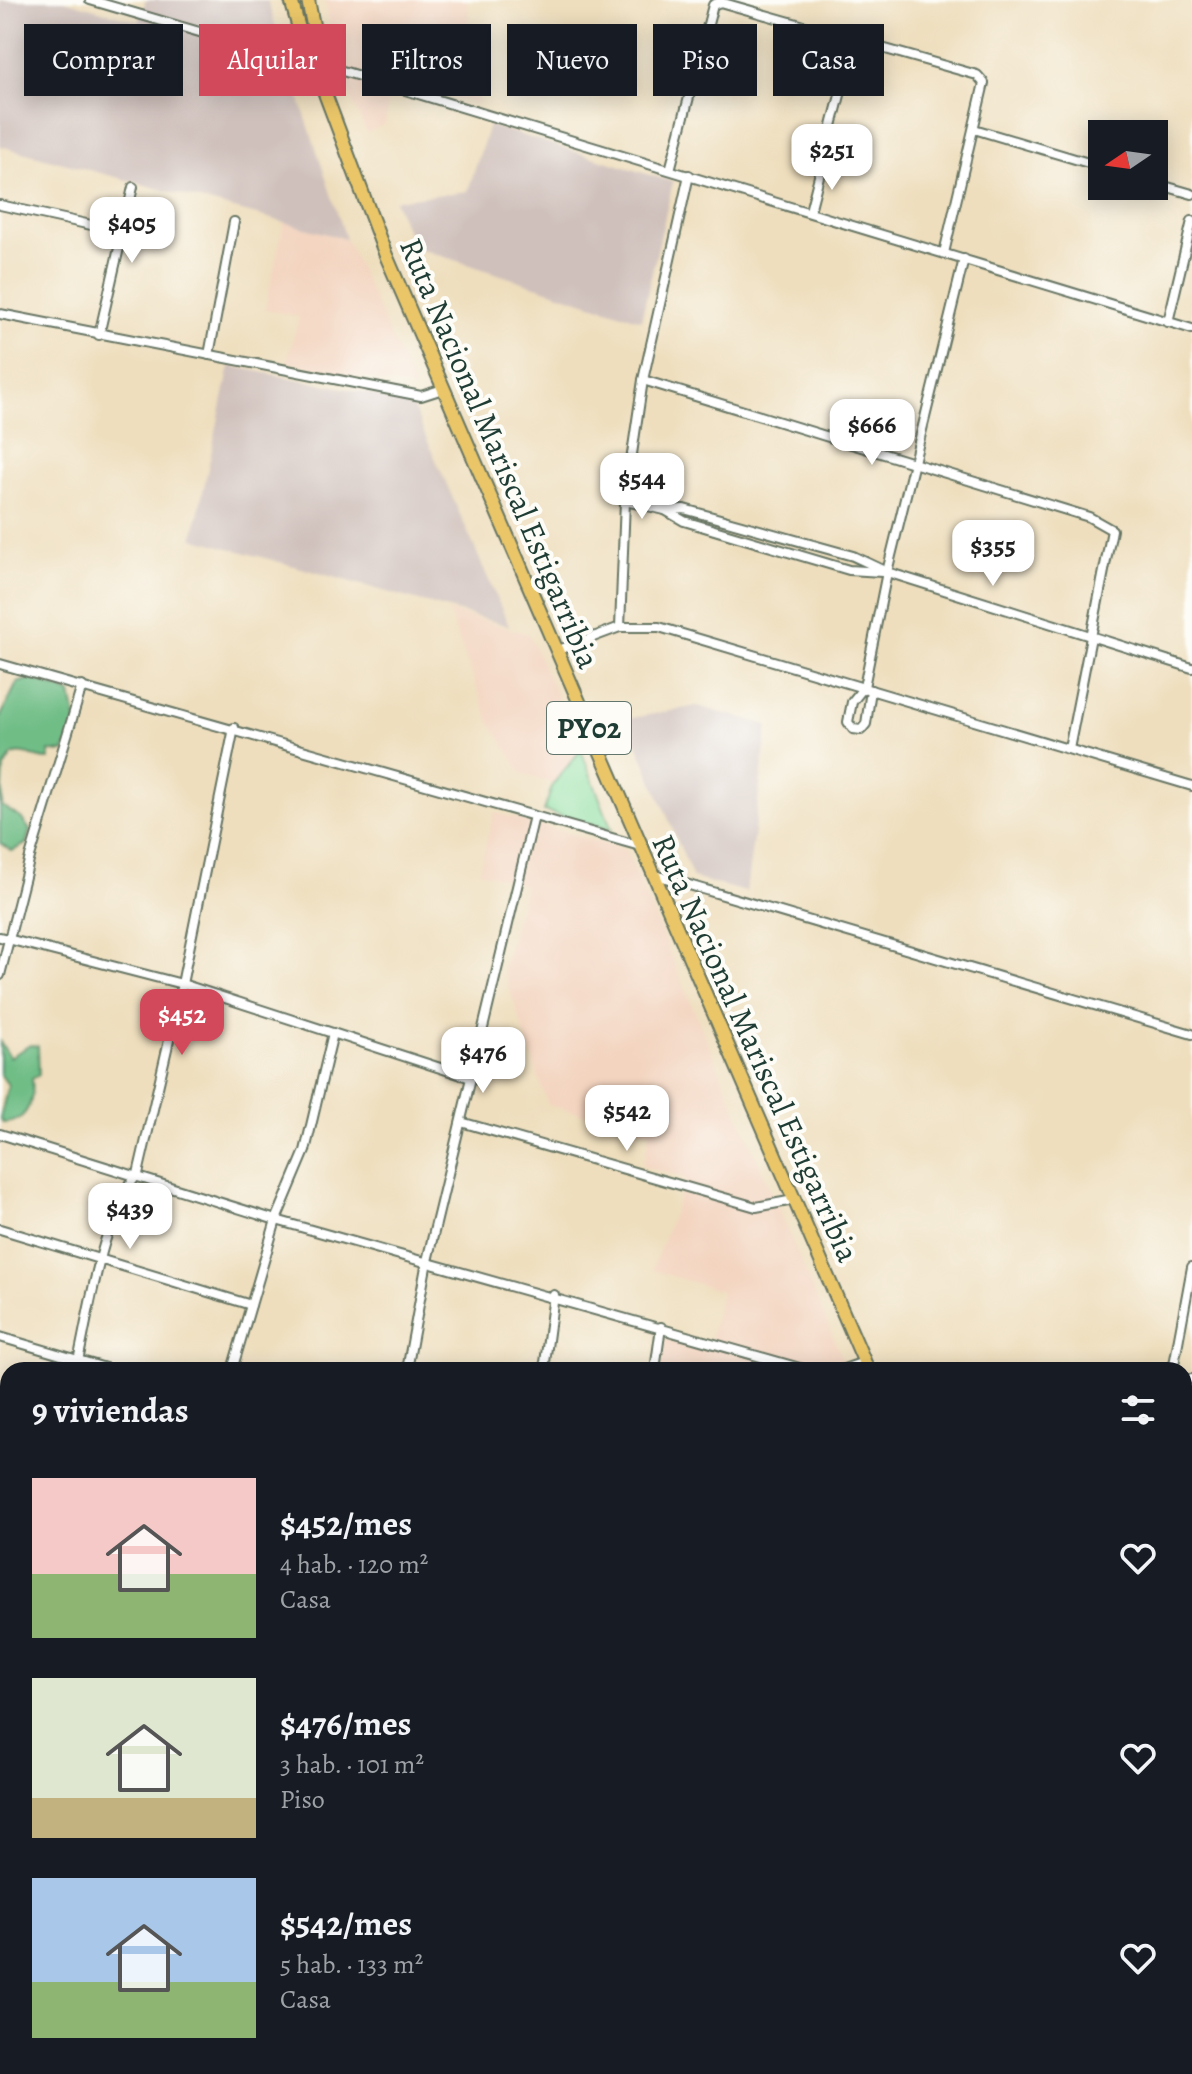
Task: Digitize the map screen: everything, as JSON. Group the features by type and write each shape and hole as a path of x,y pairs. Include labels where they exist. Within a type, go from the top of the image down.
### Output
{"main road":[{"name":"Ruta Nacional Mariscal Estigarribia","path":"291,0 298,24"},
{"name":"Ruta Nacional Mariscal Estigarribia","path":"308,0 313,24"},
{"name":"Ruta Nacional Mariscal Estigarribia","path":"326,96 385,253 864,1362"}],"street":[{"path":"90,0 199,32"},
{"path":"670,170 713,5 720,2 796,24"},
{"path":"884,49 977,75 984,83 944,253"},
{"path":"346,72 1192,329"},
{"path":"810,211 840,96"},
{"path":"974,129 1088,163"},
{"path":"620,627 625,501 643,380 689,175"},
{"path":"99,335 133,187"},
{"path":"1168,187 1192,194"},
{"path":"0,205 123,232"},
{"path":"1168,322 1192,221"},
{"path":"209,355 234,222"},
{"path":"867,689 887,572 964,259"},
{"path":"0,314 421,396 443,389"},
{"path":"643,380 1089,517 1112,530 1069,749"},
{"path":"625,501 665,510 684,509 853,556 887,572 1090,633 1192,668"},
{"path":"665,510 684,521 849,570 887,572"},
{"path":"556,651 620,627 659,627 1192,786"},
{"path":"0,664 234,728 640,846"},
{"path":"0,975 30,857 82,686"},
{"path":"78,1360 118,1203 138,1174 182,984 234,728"},
{"path":"408,1362 427,1261 534,816"},
{"path":"651,873 1192,1034"},
{"path":"0,937 182,984 471,1078"},
{"path":"234,1362 276,1220 305,1151 333,1033"},
{"path":"461,1122 756,1207 794,1200"},
{"path":"0,1134 138,1174 276,1220 554,1295 780,1362"},
{"path":"0,1229 251,1305"},
{"path":"1174,1362 1192,1267"},
{"path":"545,1362 554,1295"},
{"path":"656,1362 661,1327"},
{"path":"0,1337 85,1362"}],"shaded area":[{"path":"0,0 64,0 139,22 146,0 267,0 275,24 199,24 199,96 299,96 346,239 0,146"},
{"path":"325,0 467,0 469,24 362,24 362,96 389,96 385,124 367,133 346,88 346,24 330,24"},
{"path":"448,96 476,96 477,104"},
{"path":"489,125 673,182 641,320 414,247 394,200 468,191"},
{"path":"284,222 346,239 415,389 287,362 299,317 265,309"},
{"path":"230,366 410,401 509,626 193,538"},
{"path":"448,611 529,634 581,750 553,784 522,774 489,720"},
{"path":"697,706 768,725 746,892 693,878 627,719"},
{"path":"494,812 626,850 844,1362 661,1362 665,1332 709,1344 721,1291 652,1270 686,1179 643,1166 650,1132 548,1105 503,969 525,886 479,871"}],"green space":[{"path":"33,678 71,694 77,723 64,752 49,751 50,759 12,755 4,768 2,806 21,818 30,830 26,844 12,851 0,843 0,718 17,683"},
{"path":"581,750 612,830 544,811 553,784"},
{"path":"0,1042 10,1057 30,1045 38,1046 39,1075 32,1079 28,1108 18,1119 3,1123 0,1118 8,1085 0,1074"}]}
